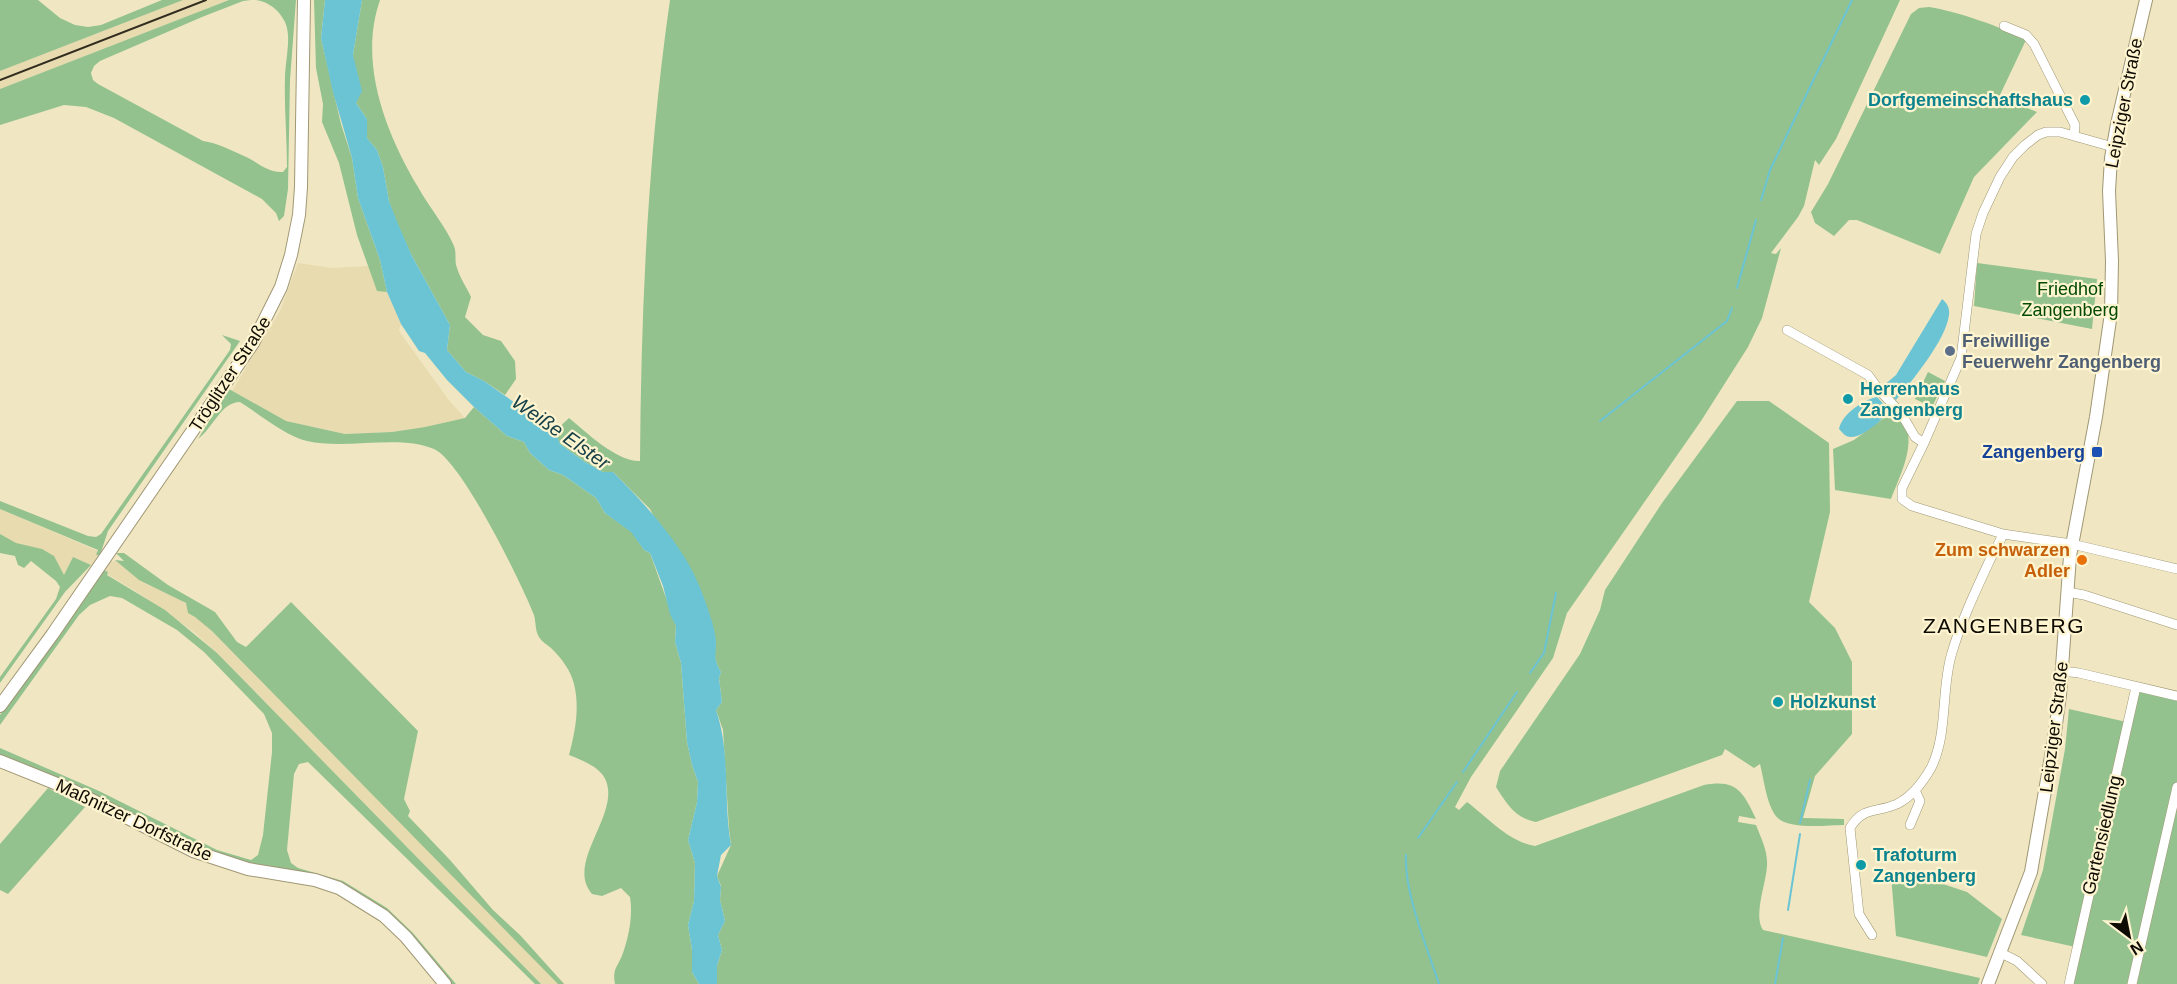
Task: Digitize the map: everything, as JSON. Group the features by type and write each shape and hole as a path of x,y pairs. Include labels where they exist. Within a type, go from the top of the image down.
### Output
{"street":[{"name":"Leipziger Straße","path":"1988,984 2025,891 2034,860 2054,739 2072,544 2091,444 2111,313 2112,261 2109,191 2113,147 2146,0"},
{"name":"Tröglitzer Straße","path":"0,706 52,635 247,353 281,287 291,255 302,187 304,2"},
{"path":"2004,26 2026,35 2034,44 2075,124 2074,136"},
{"path":"2113,147 2055,131 2038,135 2013,157 1996,184 1980,223 1974,246 1961,358 1902,488 1901,495 1905,502 1912,506 2004,534 2072,544 2177,569"},
{"path":"1787,330 1863,371 1906,420 1915,437 1924,443"},
{"path":"1872,935 1858,915 1850,828 1863,814 1898,803 1915,790 1931,767 1936,753 1947,674 1954,646 1988,563 2004,534"},
{"path":"2067,592 2084,595 2177,625"},
{"path":"2062,671 2177,696"},
{"name":"Gartensiedlung","path":"2069,984 2136,687"},
{"name":"Maßnitzer Dorfstraße","path":"0,761 72,790 193,851 248,869 315,880 339,888 384,916 406,937 445,984"},
{"path":"2132,984 2177,788"},
{"path":"1910,825 1920,801 1915,790"},
{"path":"2001,953 2017,961 2042,984"}],"shaded area":[{"path":"183,0 229,0 0,89 0,71"},
{"path":"298,263 332,268 368,266 377,290 387,292 401,324 399,331 448,399 465,418 392,432 345,434 286,421 232,391 280,311"},
{"path":"0,509 98,551 97,555 113,562 115,560 180,599 211,624 565,984 541,984 194,632 107,574 108,572 92,564 73,557 64,576 0,547"}],"green space":[{"path":"0,0 38,0 60,18 75,25 88,27 101,25 162,0 183,0 0,71"},
{"path":"229,0 251,0 202,17 100,61 91,73 93,80 98,84 203,141 229,149 267,169 283,172 287,167 285,71 287,28 277,10 256,0 296,0 290,80 288,189 284,216 279,221 276,213 262,199 114,118 86,107 64,105 0,125 0,89"},
{"path":"314,0 325,0 321,38 341,124 352,158 358,198 380,260 387,292 377,291 357,235 339,163 322,122 323,104 316,68"},
{"path":"362,0 380,0 374,24 372,48 379,97 395,144 406,166 454,246 457,268 471,297 465,317 483,335 501,341 515,361 516,379 505,395 466,372 447,350 450,325 397,224 389,201 383,167 377,150 367,138 367,119 356,103 353,55"},
{"path":"670,0 1900,0 1836,139 1819,165 1815,160 1804,206 1771,253 1776,254 1781,248 1762,318 1748,347 1701,421 1567,613 1553,658 1471,777 1455,807 1459,810 1467,802 1516,840 1535,846 1704,785 1731,786 1742,794 1756,819 1739,816 1738,822 1756,825 1765,850 1767,866 1759,917 1763,930 1980,978 1978,984 717,984 717,966 722,950 718,935 725,921 720,900 721,886 717,876 731,845 723,730 716,710 722,702 719,678 721,672 715,657 716,641 650,509 613,472 603,472 560,444 555,431 569,418 612,452 631,460 640,461 647,230 656,115"},
{"path":"1929,7 1979,20 2026,40 1999,97 2037,112 1974,177 1940,254 1857,220 1849,220 1834,236 1815,223 1811,212 1828,184 1911,14 1919,8"},
{"name":"Friedhof Zangenberg","path":"1977,263 2097,279 2092,329 1974,306"},
{"path":"222,335 240,341 108,531 100,555 96,555 98,550 0,509 0,501 88,536 96,537 101,534 230,350 231,344"},
{"path":"1928,372 1945,381 1932,407 1915,399"},
{"path":"229,389 286,421 345,434 392,432 425,427 465,418 474,407 507,436 524,442 530,453 549,470 563,475 596,498 605,513 632,532 644,550 650,553 676,626 675,642 681,663 687,742 698,782 697,802 688,840 695,863 694,901 688,925 692,950 692,972 699,984 615,984 615,971 629,933 630,897 621,888 602,896 592,894 585,881 585,866 589,850 603,818 608,788 602,774 587,763 569,755 577,711 573,679 559,657 539,637 534,615 490,524 446,458 434,449 405,443 338,444 307,441 282,430 240,402 233,403 222,411 198,439"},
{"path":"1737,401 1769,401 1829,443 1830,512 1809,602 1835,628 1852,662 1852,734 1815,776 1803,818 1844,819 1844,825 1807,826 1780,820 1769,803 1760,764 1754,768 1725,749 1722,755 1536,822 1522,817 1508,804 1496,787 1500,771 1580,654 1600,610 1605,590 1662,503"},
{"path":"1892,412 1902,420 1907,429 1909,441 1904,465 1891,499 1835,490 1833,449 1854,440"},
{"path":"0,534 16,543 42,549 54,556 64,575 73,557 91,565 65,592 0,683 0,677 56,599 60,587 31,561 24,568 18,565 15,556 0,553"},
{"path":"116,553 124,553 168,585 215,612 237,642 246,647 291,602 418,731 404,799 410,811 408,816 564,984 558,984 212,631 188,613 186,603 139,580 115,560 124,561"},
{"path":"102,569 108,572 107,575 165,610 217,653 541,984 535,984 308,762 299,764 294,774 287,850 291,863 298,868 343,881 387,908 413,933 456,984 449,984 416,944 342,888 226,860 0,758 0,748 99,791 217,850 251,860 258,855 263,835 272,752 272,733 264,714 204,652 177,630 122,598 110,596 90,605 79,615 0,725 0,715"},
{"path":"2139,690 2177,699 2177,984 2072,984 2080,948 2021,935 2043,870 2065,749 2069,709 2131,723"},
{"path":"48,788 85,807 8,894 0,890 0,844"},
{"path":"1913,874 1967,892 2002,919 1987,957 1896,936 1891,875"}],"water":[{"path":"325,0 362,0 353,55 362,91 356,103 367,119 367,138 377,150 383,167 389,201 398,224 412,256 450,325 447,350 466,372 484,381 555,431 560,444 603,472 613,472 666,530 697,580 716,637 716,660 721,672 719,678 722,702 716,710 724,743 731,845 721,855 717,876 721,887 720,900 725,921 718,935 722,950 717,966 717,984 699,984 692,972 692,950 688,925 694,901 695,863 688,840 697,802 698,782 687,742 681,663 675,642 676,626 650,553 644,550 631,532 605,513 596,498 563,475 549,470 530,453 524,442 507,436 474,407 447,380 425,353 419,351 401,324 387,292 380,260 358,198 352,158 333,92 321,38"},
{"path":"1942,299 1948,306 1949,312 1942,336 1927,360 1896,400 1883,386 1896,375"},
{"path":"1877,397 1889,410 1872,427 1851,437 1839,429 1849,413 1860,404"}],"waterway":[{"path":"1761,200 1770,170 1852,0"},
{"path":"1737,288 1756,220"},
{"path":"1600,421 1727,321 1732,308"},
{"path":"1530,673 1544,653 1556,593"},
{"path":"1463,772 1517,692"},
{"path":"1800,823 1810,780"},
{"path":"1418,838 1457,782"},
{"path":"1788,910 1800,834"},
{"path":"1406,855 1406,870 1412,903 1439,984"},
{"path":"1775,984 1783,938"}],"railway":[{"path":"0,80 206,0"}],"place":[{"name":"Dorfgemeinschaftshaus","path":"2085,100"},
{"name":"Freiwillige Feuerwehr Zangenberg","path":"1950,351"},
{"name":"Herrenhaus Zangenberg","path":"1848,399"},
{"name":"Zangenberg","path":"2097,452"},
{"name":"Zum schwarzen Adler","path":"2082,560"},
{"name":"Holzkunst","path":"1778,702"},
{"name":"Trafoturm Zangenberg","path":"1861,865"}],"district":[{"name":"ZANGENBERG","path":"2004,626"}],"water label":[{"name":"Weiße Elster","path":"561,432"}]}
